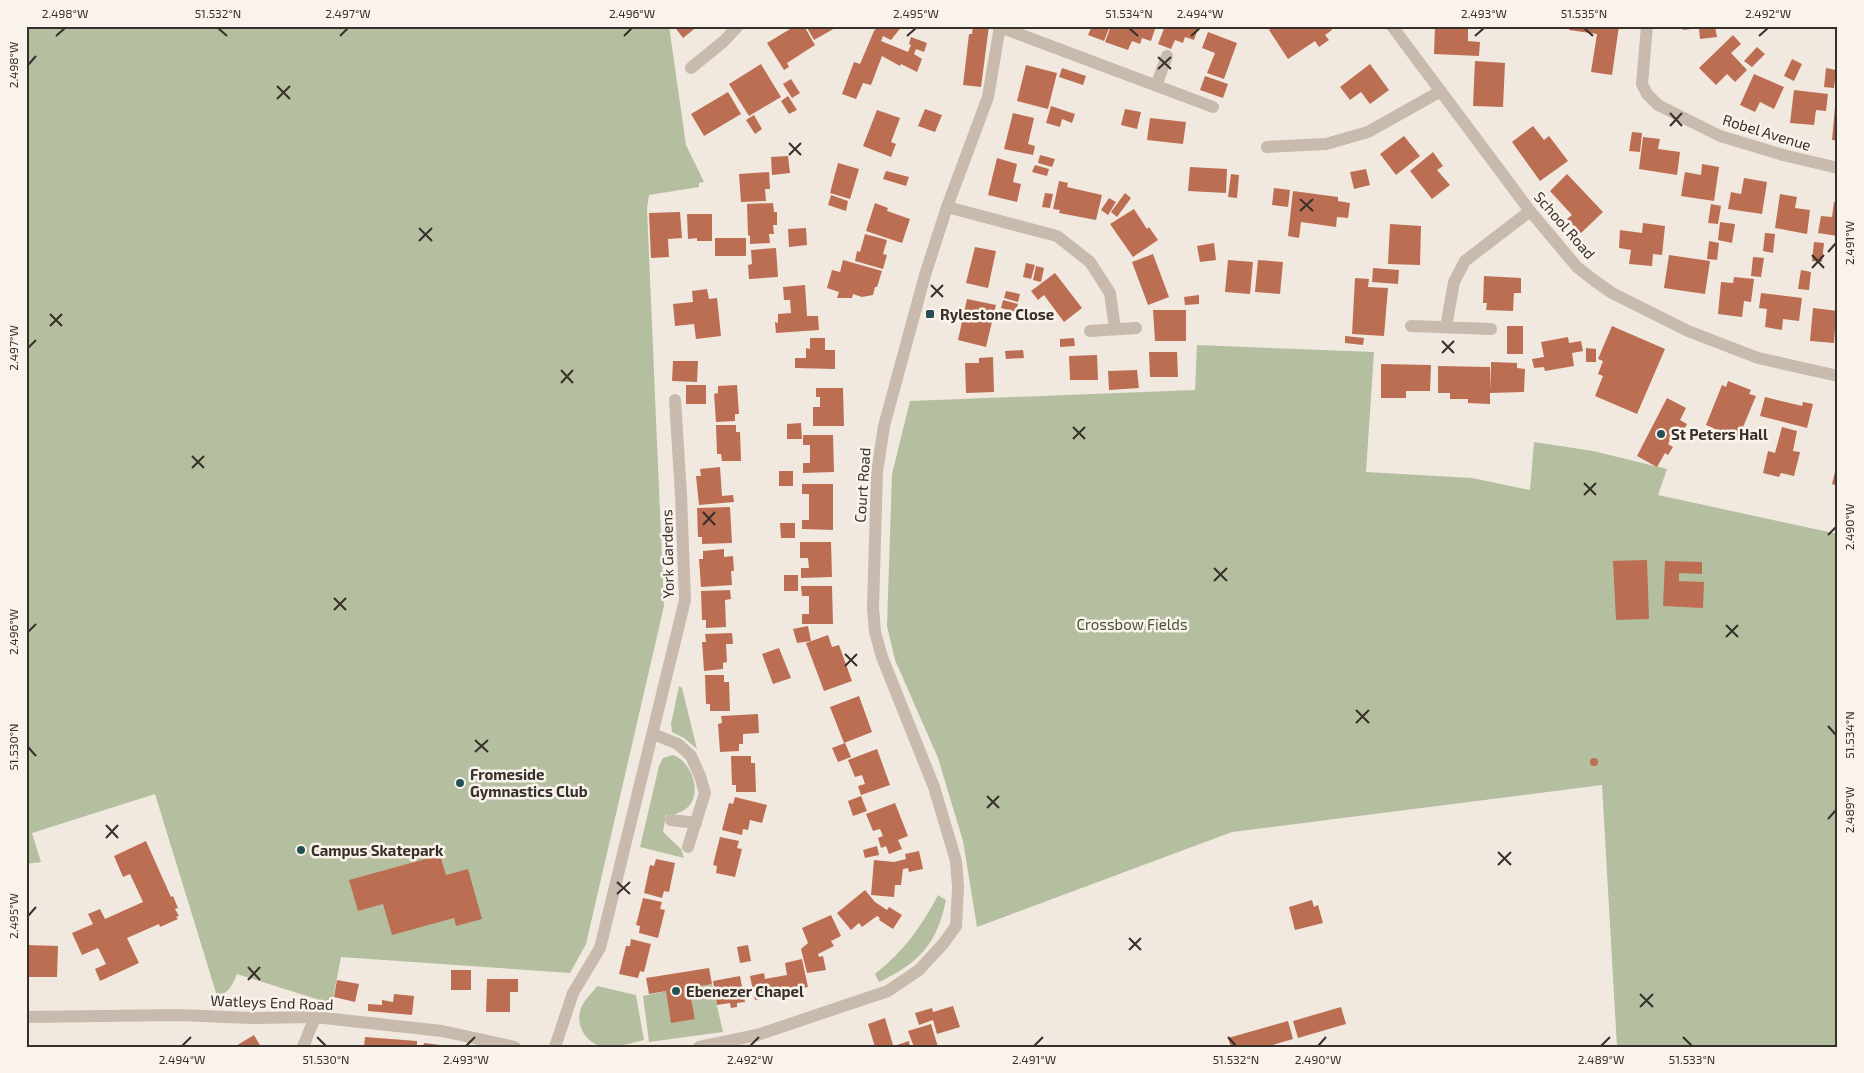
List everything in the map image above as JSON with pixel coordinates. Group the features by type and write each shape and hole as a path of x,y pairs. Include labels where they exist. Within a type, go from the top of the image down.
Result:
{"street":[{"path":"691,68 724,41 738,26"},
{"name":"School Road","path":"1392,26 1530,211 1578,267 1612,293 1688,331 1758,358 1838,376"},
{"name":"Robel Avenue","path":"1647,26 1642,84 1647,94 1658,105 1720,136 1783,155 1838,168"},
{"path":"1000,27 1213,107"},
{"name":"Court Road","path":"699,1047 756,1035 888,991 919,970 943,944 956,926 958,886 956,862 934,787 882,657 875,632 873,608 877,472 884,426 925,275 988,97 1000,27"},
{"path":"1156,86 1167,56"},
{"path":"1267,147 1326,144 1368,132 1441,91"},
{"path":"948,207 1057,236 1090,262 1110,293 1115,330"},
{"path":"1446,327 1454,282 1465,261 1530,211"},
{"path":"1411,326 1491,329"},
{"path":"1090,331 1136,328"},
{"name":"York Gardens","path":"555,1047 573,992 600,948 685,600 675,400"},
{"path":"653,734 678,744 691,756 700,776 705,793 688,846"},
{"path":"671,820 696,822"},
{"name":"Watleys End Road","path":"26,1017 179,1015 250,1018 315,1017 442,1032 515,1047"},
{"path":"303,1047 315,1017"}],"green space":[{"path":"26,26 669,26 686,145 704,182 699,183 699,187 649,195 647,208 664,606 586,944 570,973 341,957 332,1004 237,974 228,991 217,996 155,794 32,833 41,862 26,864"},
{"name":"Crossbow Fields","path":"1197,345 1374,352 1366,472 1472,478 1530,490 1534,442 1593,451 1667,469 1658,495 1838,534 1838,1047 1617,1047 1602,785 1232,832 977,927 963,841 938,758 895,660 887,626 892,474 910,401 1195,390"},
{"path":"679,686 682,688 697,749 684,738 672,732 671,724"},
{"path":"673,755 681,759 692,774 695,793 687,808 675,814 666,815 663,832 681,849 684,858 640,847 659,766 663,758"},
{"path":"938,895 946,900 937,929 931,940 915,959 893,975 879,982 875,974 911,938"},
{"path":"712,984 723,1032 649,1042 643,996 666,991 695,1019 689,988"},
{"path":"597,986 636,995 644,1040 611,1047 601,1046 590,1041 580,1026 579,1014 584,1002"}],"building":[{"path":"674,26 698,26 683,38"},
{"path":"795,26 804,26 815,45 787,63 789,67 784,70 767,43"},
{"path":"806,26 834,26 835,28 814,40"},
{"path":"878,26 902,26 891,40 883,36 881,41 908,52 911,45 909,44 911,37 927,43 924,52 916,49 914,54 922,59 917,72 901,64 900,66 882,56 871,85 863,83 856,99 842,94 854,62 860,64"},
{"path":"973,26 989,26 981,87 963,85 969,34 972,34"},
{"path":"1092,26 1110,26 1104,41 1088,35"},
{"path":"1111,26 1130,26 1135,28 1136,26 1156,26 1151,41 1142,38 1140,44 1132,41 1128,50 1105,42"},
{"path":"1165,26 1199,26 1194,40 1185,37 1183,43 1175,40 1171,49 1158,44"},
{"path":"1275,26 1329,26 1332,30 1325,35 1329,40 1319,47 1315,41 1288,59 1269,30"},
{"path":"1435,26 1468,26 1468,41 1480,42 1479,56 1434,54"},
{"path":"1570,26 1619,26 1612,75 1591,72 1597,34 1569,30"},
{"path":"1682,26 1715,26 1717,37 1700,39 1699,28 1683,30"},
{"path":"1208,32 1237,43 1224,79 1207,73 1215,53 1202,48"},
{"path":"1733,35 1741,44 1731,53 1747,70 1735,82 1727,74 1716,85 1699,68"},
{"path":"1757,47 1765,54 1752,67 1744,61"},
{"path":"1792,59 1802,64 1794,81 1784,76"},
{"path":"1475,61 1505,63 1503,107 1473,106"},
{"path":"761,64 781,97 749,116 729,84"},
{"path":"1370,64 1389,90 1370,104 1361,92 1350,100 1340,87"},
{"path":"1026,65 1057,73 1048,109 1017,101"},
{"path":"1062,68 1086,76 1083,85 1059,77"},
{"path":"1826,68 1836,70 1834,88 1824,87"},
{"path":"1754,74 1784,87 1774,109 1760,102 1755,112 1740,105"},
{"path":"1205,76 1228,84 1223,98 1200,90"},
{"path":"791,79 800,93 792,98 783,84"},
{"path":"1794,90 1828,94 1826,111 1816,110 1814,125 1790,123"},
{"path":"728,92 741,114 704,136 691,114"},
{"path":"788,96 797,110 789,114 781,101"},
{"path":"1051,106 1075,114 1072,123 1062,119 1060,127 1046,123"},
{"path":"1835,107 1838,108 1838,141 1832,140"},
{"path":"925,109 942,115 935,132 918,126"},
{"path":"1125,109 1141,112 1137,129 1121,125"},
{"path":"877,110 900,118 891,142 896,144 891,157 863,146"},
{"path":"1013,113 1034,118 1028,144 1035,146 1033,155 1004,149"},
{"path":"754,115 762,129 755,134 746,120"},
{"path":"1150,118 1186,122 1183,144 1147,140"},
{"path":"1533,126 1544,140 1549,136 1568,161 1540,181 1512,142"},
{"path":"1632,132 1642,133 1640,152 1629,151"},
{"path":"1404,136 1420,156 1396,175 1380,154"},
{"path":"1643,137 1660,139 1658,149 1680,152 1677,175 1639,169"},
{"path":"1433,152 1443,166 1437,170 1450,185 1432,199 1410,171"},
{"path":"1040,155 1055,159 1052,167 1038,163"},
{"path":"788,156 790,173 772,175 771,157"},
{"path":"997,158 1017,164 1013,182 1021,184 1017,202 988,195"},
{"path":"838,163 859,169 850,199 830,193"},
{"path":"1702,164 1719,167 1714,201 1681,196 1685,172 1701,175"},
{"path":"1035,165 1049,169 1047,176 1032,172"},
{"path":"1190,167 1227,169 1226,193 1188,191"},
{"path":"1366,169 1370,185 1354,189 1350,172"},
{"path":"886,171 909,177 906,186 883,179"},
{"path":"769,172 770,189 765,189 766,201 741,202 739,174"},
{"path":"1231,174 1239,175 1237,198 1228,197"},
{"path":"1567,174 1603,212 1581,233 1567,219 1572,215 1550,191"},
{"path":"1744,178 1767,182 1762,214 1728,209 1731,192 1741,194"},
{"path":"1059,181 1068,183 1067,187 1102,195 1096,220 1059,213 1060,210 1053,209"},
{"path":"1274,188 1290,190 1288,207 1272,205"},
{"path":"1293,191 1338,197 1338,201 1350,203 1348,218 1337,217 1336,227 1301,222 1299,238 1288,236"},
{"path":"1045,193 1053,194 1050,208 1042,207"},
{"path":"1125,193 1131,198 1117,217 1111,212"},
{"path":"1780,194 1797,197 1795,208 1810,210 1807,234 1775,228"},
{"path":"831,195 848,201 846,211 828,205"},
{"path":"1109,198 1116,202 1108,215 1101,210"},
{"path":"1834,202 1838,202 1838,236 1818,233 1821,216 1832,217"},
{"path":"773,203 774,212 777,212 777,225 773,225 774,234 769,234 770,243 750,244 747,204"},
{"path":"875,203 888,208 887,211 910,219 902,243 866,231"},
{"path":"1711,204 1721,206 1718,224 1708,223"},
{"path":"1134,209 1147,229 1149,227 1158,240 1133,257 1110,224"},
{"path":"680,212 682,238 668,239 669,257 651,258 649,213"},
{"path":"687,214 712,214 712,241 697,241 697,238 688,239"},
{"path":"1720,222 1735,224 1732,243 1718,240"},
{"path":"1643,223 1665,226 1662,255 1653,254 1652,266 1629,264 1631,250 1619,248 1620,230 1642,233"},
{"path":"1390,224 1421,226 1420,265 1388,264"},
{"path":"806,228 807,245 789,247 788,229"},
{"path":"1765,233 1775,234 1773,253 1763,251"},
{"path":"865,234 887,240 883,254 887,255 883,269 855,261 857,251 860,252"},
{"path":"715,238 746,238 746,256 715,256"},
{"path":"1709,241 1719,243 1717,260 1707,259"},
{"path":"1814,242 1824,243 1822,262 1812,261"},
{"path":"1214,243 1216,260 1200,262 1197,246"},
{"path":"975,247 996,251 988,288 966,283"},
{"path":"776,248 778,277 749,279 748,265 752,264 751,250"},
{"path":"1153,254 1169,297 1148,305 1132,262"},
{"path":"1669,255 1710,261 1705,294 1664,288"},
{"path":"1753,257 1764,258 1761,277 1751,276"},
{"path":"843,260 882,271 873,295 862,297 853,294 852,298 837,298 839,292 827,288 832,270 840,272"},
{"path":"1228,260 1253,262 1250,294 1225,292"},
{"path":"1258,260 1283,262 1280,294 1255,292"},
{"path":"1026,263 1035,265 1031,279 1023,277"},
{"path":"1036,266 1044,268 1041,282 1033,280"},
{"path":"1373,268 1399,270 1398,284 1372,282"},
{"path":"1801,270 1811,272 1809,290 1798,289"},
{"path":"1055,273 1082,308 1064,322 1044,295 1038,300 1031,291"},
{"path":"1484,276 1521,278 1521,293 1514,293 1513,311 1486,310 1487,303 1483,303"},
{"path":"1734,277 1754,279 1751,302 1744,301 1742,317 1718,314 1721,282 1733,283"},
{"path":"1355,278 1369,279 1368,287 1388,288 1384,336 1352,334"},
{"path":"805,285 807,316 818,316 819,330 776,333 775,322 778,323 778,314 791,313 790,300 784,300 783,287"},
{"path":"707,289 709,299 717,298 721,336 696,339 694,324 675,326 673,304 693,302 692,291"},
{"path":"1006,291 1020,294 1018,302 1004,298"},
{"path":"1761,293 1802,298 1799,321 1783,319 1782,330 1765,327 1767,309 1759,308"},
{"path":"1199,295 1199,304 1185,305 1184,297"},
{"path":"967,299 996,305 986,347 958,340"},
{"path":"1003,300 1018,304 1015,312 1001,308"},
{"path":"1813,308 1838,311 1838,328 1835,327 1834,343 1810,341"},
{"path":"1153,310 1186,310 1186,341 1155,341"},
{"path":"1507,326 1523,326 1523,354 1507,354"},
{"path":"1612,326 1665,349 1637,414 1595,396 1603,376 1598,374 1603,361 1598,359"},
{"path":"1345,336 1364,338 1363,345 1345,343"},
{"path":"1568,337 1569,343 1581,341 1583,351 1572,353 1574,366 1545,371 1544,367 1534,368 1532,359 1544,357 1541,342"},
{"path":"810,338 825,338 825,350 835,350 835,369 795,368 795,358 806,358 806,348 810,349"},
{"path":"1074,338 1075,346 1060,347 1060,339"},
{"path":"1586,348 1596,349 1596,362 1586,362"},
{"path":"1023,350 1024,358 1006,359 1005,351"},
{"path":"1149,352 1177,352 1178,377 1150,377"},
{"path":"1097,355 1098,380 1070,380 1069,356"},
{"path":"993,357 994,392 966,393 965,363 979,363 979,358"},
{"path":"673,361 698,361 697,382 672,381"},
{"path":"1491,362 1517,363 1517,368 1525,369 1524,392 1490,393 1490,404 1468,403 1468,399 1450,399 1450,393 1438,393 1438,366 1490,367 1491,390"},
{"path":"1381,364 1431,365 1430,391 1406,391 1406,398 1381,398"},
{"path":"1137,370 1139,388 1109,390 1108,371"},
{"path":"1728,381 1751,390 1749,394 1756,396 1738,439 1706,425 1722,385 1726,387"},
{"path":"686,385 706,385 706,404 686,404"},
{"path":"737,385 739,414 735,414 735,421 716,422 714,394 718,393 718,386"},
{"path":"816,388 843,388 844,426 813,426 813,407 820,407 820,397 816,397"},
{"path":"1765,397 1802,406 1803,402 1813,404 1807,428 1760,416"},
{"name":"St Peters Hall","path":"1667,398 1686,408 1680,420 1687,424 1681,435 1674,432 1668,444 1673,447 1668,455 1665,453 1657,467 1637,456"},
{"path":"801,423 802,439 787,439 787,424"},
{"path":"716,425 736,425 736,432 740,432 741,461 722,461 721,454 717,454"},
{"path":"1782,427 1797,431 1793,451 1800,452 1794,476 1781,473 1779,477 1763,473 1768,451 1775,453"},
{"path":"803,435 833,435 834,472 803,473 803,463 810,463 810,445 803,445"},
{"path":"1838,464 1838,486 1832,484"},
{"path":"720,467 722,496 733,495 734,502 699,505 696,476 701,476 700,469"},
{"path":"779,471 793,471 793,486 779,486"},
{"path":"802,484 833,484 833,530 802,529 802,520 809,520 809,494 802,494"},
{"path":"730,507 732,543 702,544 702,537 698,537 697,508"},
{"path":"780,523 795,523 795,538 781,538"},
{"path":"800,542 831,542 832,577 801,578 801,568 809,568 808,558 800,558"},
{"path":"724,549 724,557 733,556 734,571 731,571 732,585 701,587 699,559 703,559 703,551"},
{"path":"1647,560 1649,619 1616,620 1613,561"},
{"path":"1665,561 1702,562 1702,574 1679,573 1679,581 1704,582 1703,608 1663,606"},
{"path":"784,575 798,575 798,591 784,591"},
{"path":"801,586 832,586 833,624 802,624 802,614 809,614 809,596 802,596"},
{"path":"730,590 731,599 725,600 726,627 706,628 706,620 702,620 701,591"},
{"path":"808,626 811,641 797,643 793,629"},
{"path":"732,633 733,644 726,644 727,662 723,663 723,669 704,671 702,642 706,642 705,634"},
{"path":"828,635 832,647 839,645 852,681 824,691 806,643"},
{"path":"779,648 791,678 773,684 762,654"},
{"path":"705,675 724,675 724,682 729,682 730,711 710,711 710,704 706,704"},
{"path":"859,696 872,732 844,743 830,707"},
{"path":"758,714 759,733 743,734 743,744 739,744 739,751 720,752 718,724 722,723 721,716"},
{"path":"845,743 851,757 838,762 832,748"},
{"path":"877,749 890,785 861,795 858,786 865,784 862,775 855,777 848,760"},
{"path":"731,756 751,756 751,763 755,763 756,792 736,792 736,785 732,785"},
{"path":"1594,758 1598,762 1594,766 1590,762"},
{"path":"861,796 867,811 853,816 848,801"},
{"path":"735,797 767,805 762,823 750,820 748,830 743,829 742,835 722,830 729,803 733,804"},
{"path":"895,803 908,836 898,840 902,849 889,854 886,846 881,848 878,838 883,836 880,829 873,831 866,814"},
{"path":"720,837 739,841 737,848 742,849 735,877 716,873 717,866 713,865"},
{"path":"146,841 171,897 173,896 178,908 175,909 179,916 176,917 178,919 160,927 159,924 127,938 139,963 100,981 95,969 106,964 98,948 82,955 72,933 93,924 88,914 100,909 105,919 143,902 130,874 123,877 114,856"},
{"path":"877,846 879,855 865,858 863,850"},
{"path":"919,851 923,869 909,872 908,868 903,869 901,885 895,885 894,897 871,895 874,860 894,862 906,859 905,854"},
{"path":"440,855 446,875 468,869 482,919 456,926 454,918 392,935 383,904 358,911 349,880"},
{"path":"656,859 675,863 669,892 664,891 662,898 644,893 650,865 654,866"},
{"path":"865,890 875,902 887,910 889,907 902,915 893,929 879,920 880,918 877,916 862,927 859,923 851,930 837,913"},
{"path":"643,898 662,902 660,909 665,910 658,938 639,933 640,926 636,925"},
{"path":"1312,900 1314,907 1318,905 1323,923 1295,930 1289,907"},
{"path":"831,915 841,936 831,941 834,946 818,954 819,957 823,956 826,970 807,973 801,949 808,943 802,928"},
{"path":"631,939 651,944 644,972 640,971 638,978 619,974 626,946 630,946"},
{"path":"26,945 58,946 57,977 26,977"},
{"path":"748,945 751,961 740,963 737,947"},
{"path":"802,959 808,987 755,1000 750,976 764,973 765,979 787,975 785,963"},
{"path":"709,968 712,984 689,988 695,1019 671,1023 666,991 649,994 646,978"},
{"path":"451,970 471,970 471,990 451,990"},
{"path":"740,976 745,1002 737,1003 737,1007 731,1008 730,1003 717,1005 713,981"},
{"path":"487,979 518,979 518,992 510,992 510,1012 486,1012"},
{"path":"337,980 359,984 355,1002 334,997"},
{"path":"394,994 414,996 412,1015 368,1011 368,1004 382,1005 382,1000 393,1002"},
{"path":"953,1006 960,1027 937,1034 933,1020 919,1025 915,1013 932,1008 933,1012"},
{"path":"1341,1007 1346,1024 1298,1038 1293,1021"},
{"path":"885,1018 893,1045 875,1047 868,1024"},
{"path":"1288,1021 1293,1039 1266,1047 1231,1047 1228,1038"},
{"path":"931,1024 938,1047 914,1047 908,1031"},
{"path":"254,1035 261,1047 234,1047"},
{"path":"365,1037 417,1041 417,1047 364,1047"},
{"path":"909,1041 910,1047 894,1047 894,1046"},
{"path":"424,1043 440,1045 439,1047 423,1047"}],"place":[{"name":"Rylestone Close","path":"930,314"},
{"name":"St Peters Hall","path":"1661,434"},
{"name":"Fromeside Gymnastics Club","path":"460,783"},
{"name":"Campus Skatepark","path":"301,850"},
{"name":"Ebenezer Chapel","path":"676,991"}]}
